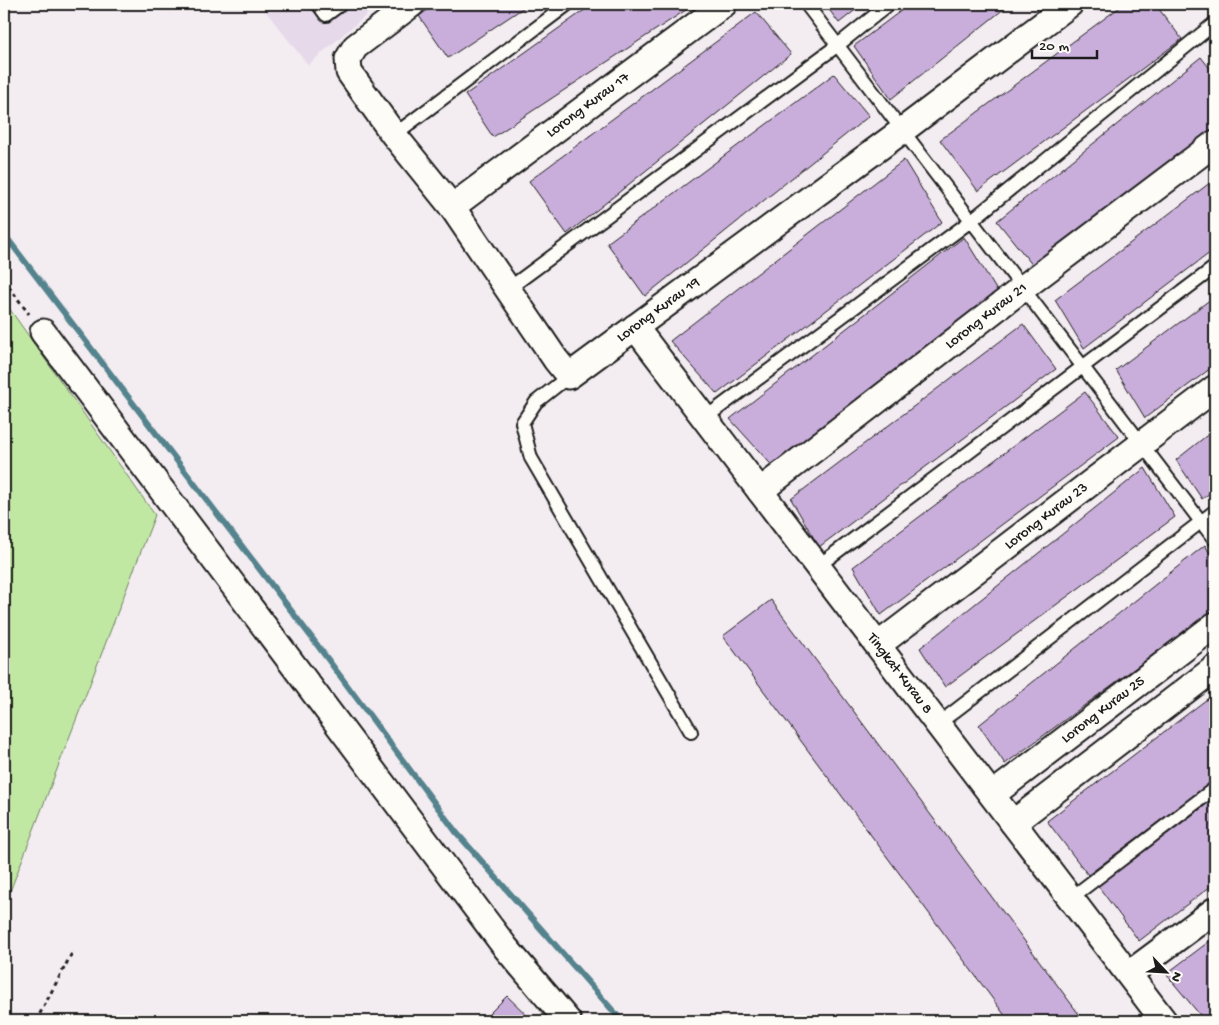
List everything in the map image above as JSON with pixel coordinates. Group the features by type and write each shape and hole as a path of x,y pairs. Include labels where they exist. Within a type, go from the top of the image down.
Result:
{"street":[{"path":"412,4 355,47 348,59 349,72 394,135 452,207 556,360 569,376"},
{"name":"Lorong Kurau 17","path":"452,207 724,4"},
{"name":"Lorong Kurau 19","path":"569,376 903,130 1070,4"},
{"name":"Lorong Kurau 21","path":"760,491 1215,143"},
{"name":"Tingkat Kurau 8","path":"636,327 1164,1021"},
{"path":"43,332 506,948 568,1021"},
{"name":"Lorong Kurau 23","path":"878,645 1215,388"},
{"name":"Lorong Kurau 25","path":"992,795 1215,625"},
{"path":"1013,823 1215,668"},
{"path":"1129,974 1215,910"}],"lane":[{"path":"318,4 326,15 341,4"},
{"path":"394,135 568,4"},
{"path":"806,4 1215,540"},
{"path":"508,289 838,45 889,4"},
{"path":"705,418 972,220 1215,23"},
{"path":"818,566 1215,267"},
{"path":"569,376 536,402 522,423 531,458 691,732"},
{"path":"938,724 1215,511"},
{"path":"1071,898 1215,788"}],"path":[{"path":"4,280 43,332"},
{"path":"36,1021 72,953"}],"shaded area":[{"path":"260,4 379,4 308,65"}],"green space":[{"path":"4,301 155,515 4,907"}],"building":[{"path":"436,4 529,4 448,58 419,16"},
{"path":"593,4 695,4 493,137 465,95"},
{"path":"825,4 863,4 839,23"},
{"path":"910,4 1010,4 891,99 854,46"},
{"path":"1124,4 1155,4 1182,39 978,191 940,140"},
{"path":"756,12 791,54 567,234 529,181"},
{"path":"1201,57 1215,75 1215,129 1038,272 997,221"},
{"path":"834,74 869,116 645,296 607,243"},
{"path":"904,160 942,222 717,394 670,341"},
{"path":"1215,179 1215,249 1084,348 1055,300"},
{"path":"964,237 1002,299 777,471 730,419"},
{"path":"1215,296 1215,365 1145,418 1116,370"},
{"path":"1023,324 1056,369 819,547 791,499"},
{"path":"1085,392 1119,437 881,615 853,567"},
{"path":"1215,429 1215,489 1202,499 1176,460"},
{"path":"1145,468 1175,517 945,687 920,648"},
{"path":"1205,545 1215,562 1215,609 1005,764 979,725"},
{"path":"771,600 1084,1021 1009,1021 723,636"},
{"path":"1215,693 1215,779 1088,875 1047,821"},
{"path":"1215,798 1215,883 1139,941 1098,886"},
{"path":"1215,937 1215,1021 1205,1021 1166,974"},
{"path":"507,996 533,1021 482,1021"}],"waterway":[{"path":"4,234 312,638 456,832 622,1021"}]}
